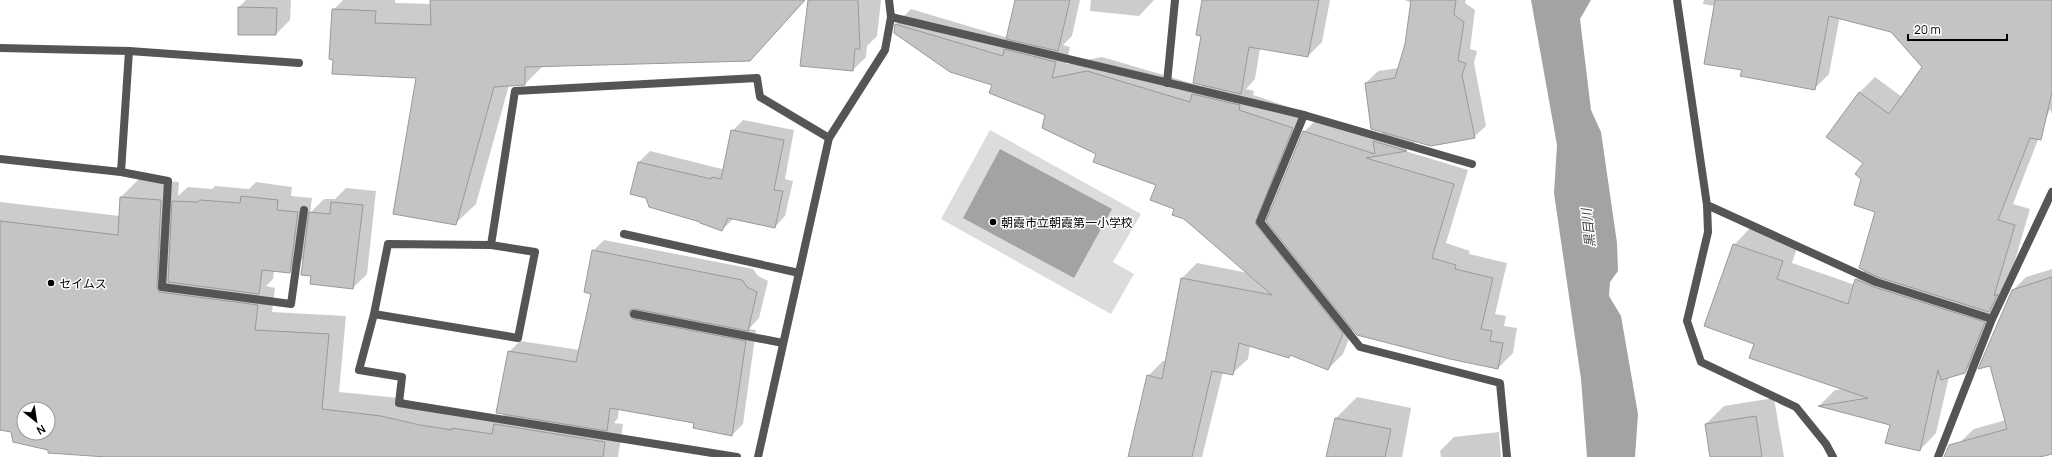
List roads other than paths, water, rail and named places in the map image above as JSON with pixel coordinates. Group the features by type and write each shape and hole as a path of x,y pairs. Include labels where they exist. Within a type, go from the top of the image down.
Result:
{"street":[{"path":"758,457 829,138 885,50 891,17 889,0"},
{"path":"1167,83 1175,0"},
{"path":"1677,0 1707,205 1708,232 1687,321 1701,362 1796,406 1826,444 1833,457"},
{"path":"891,17 1304,116 1472,164"},
{"path":"0,48 129,51 298,63"},
{"path":"121,172 129,51"},
{"path":"491,245 515,91 757,78 760,97 829,138"},
{"path":"1304,116 1260,222 1360,347 1500,383 1507,457"},
{"path":"0,159 121,172 168,181 162,287 291,304 304,210"},
{"path":"1938,457 1992,319 2052,192"},
{"path":"1707,205 1876,282 1992,319"},
{"path":"624,234 799,273"},
{"path":"374,314 518,338 535,252 491,245 388,244 374,314 358,370 402,377 399,403 737,457"},
{"path":"634,314 783,343"}],"water":[{"name":"黒目川","path":"1531,0 1591,0 1580,19 1591,110 1601,132 1617,243 1618,271 1610,282 1609,296 1621,316 1638,414 1635,457 1587,457 1581,379 1554,193 1557,145"},
{"path":"1000,149 1112,209 1074,278 963,218"}],"place":[{"name":"朝霞市立朝霞第一小学校","path":"993,222"},
{"name":"セイムス","path":"51,283"}]}
